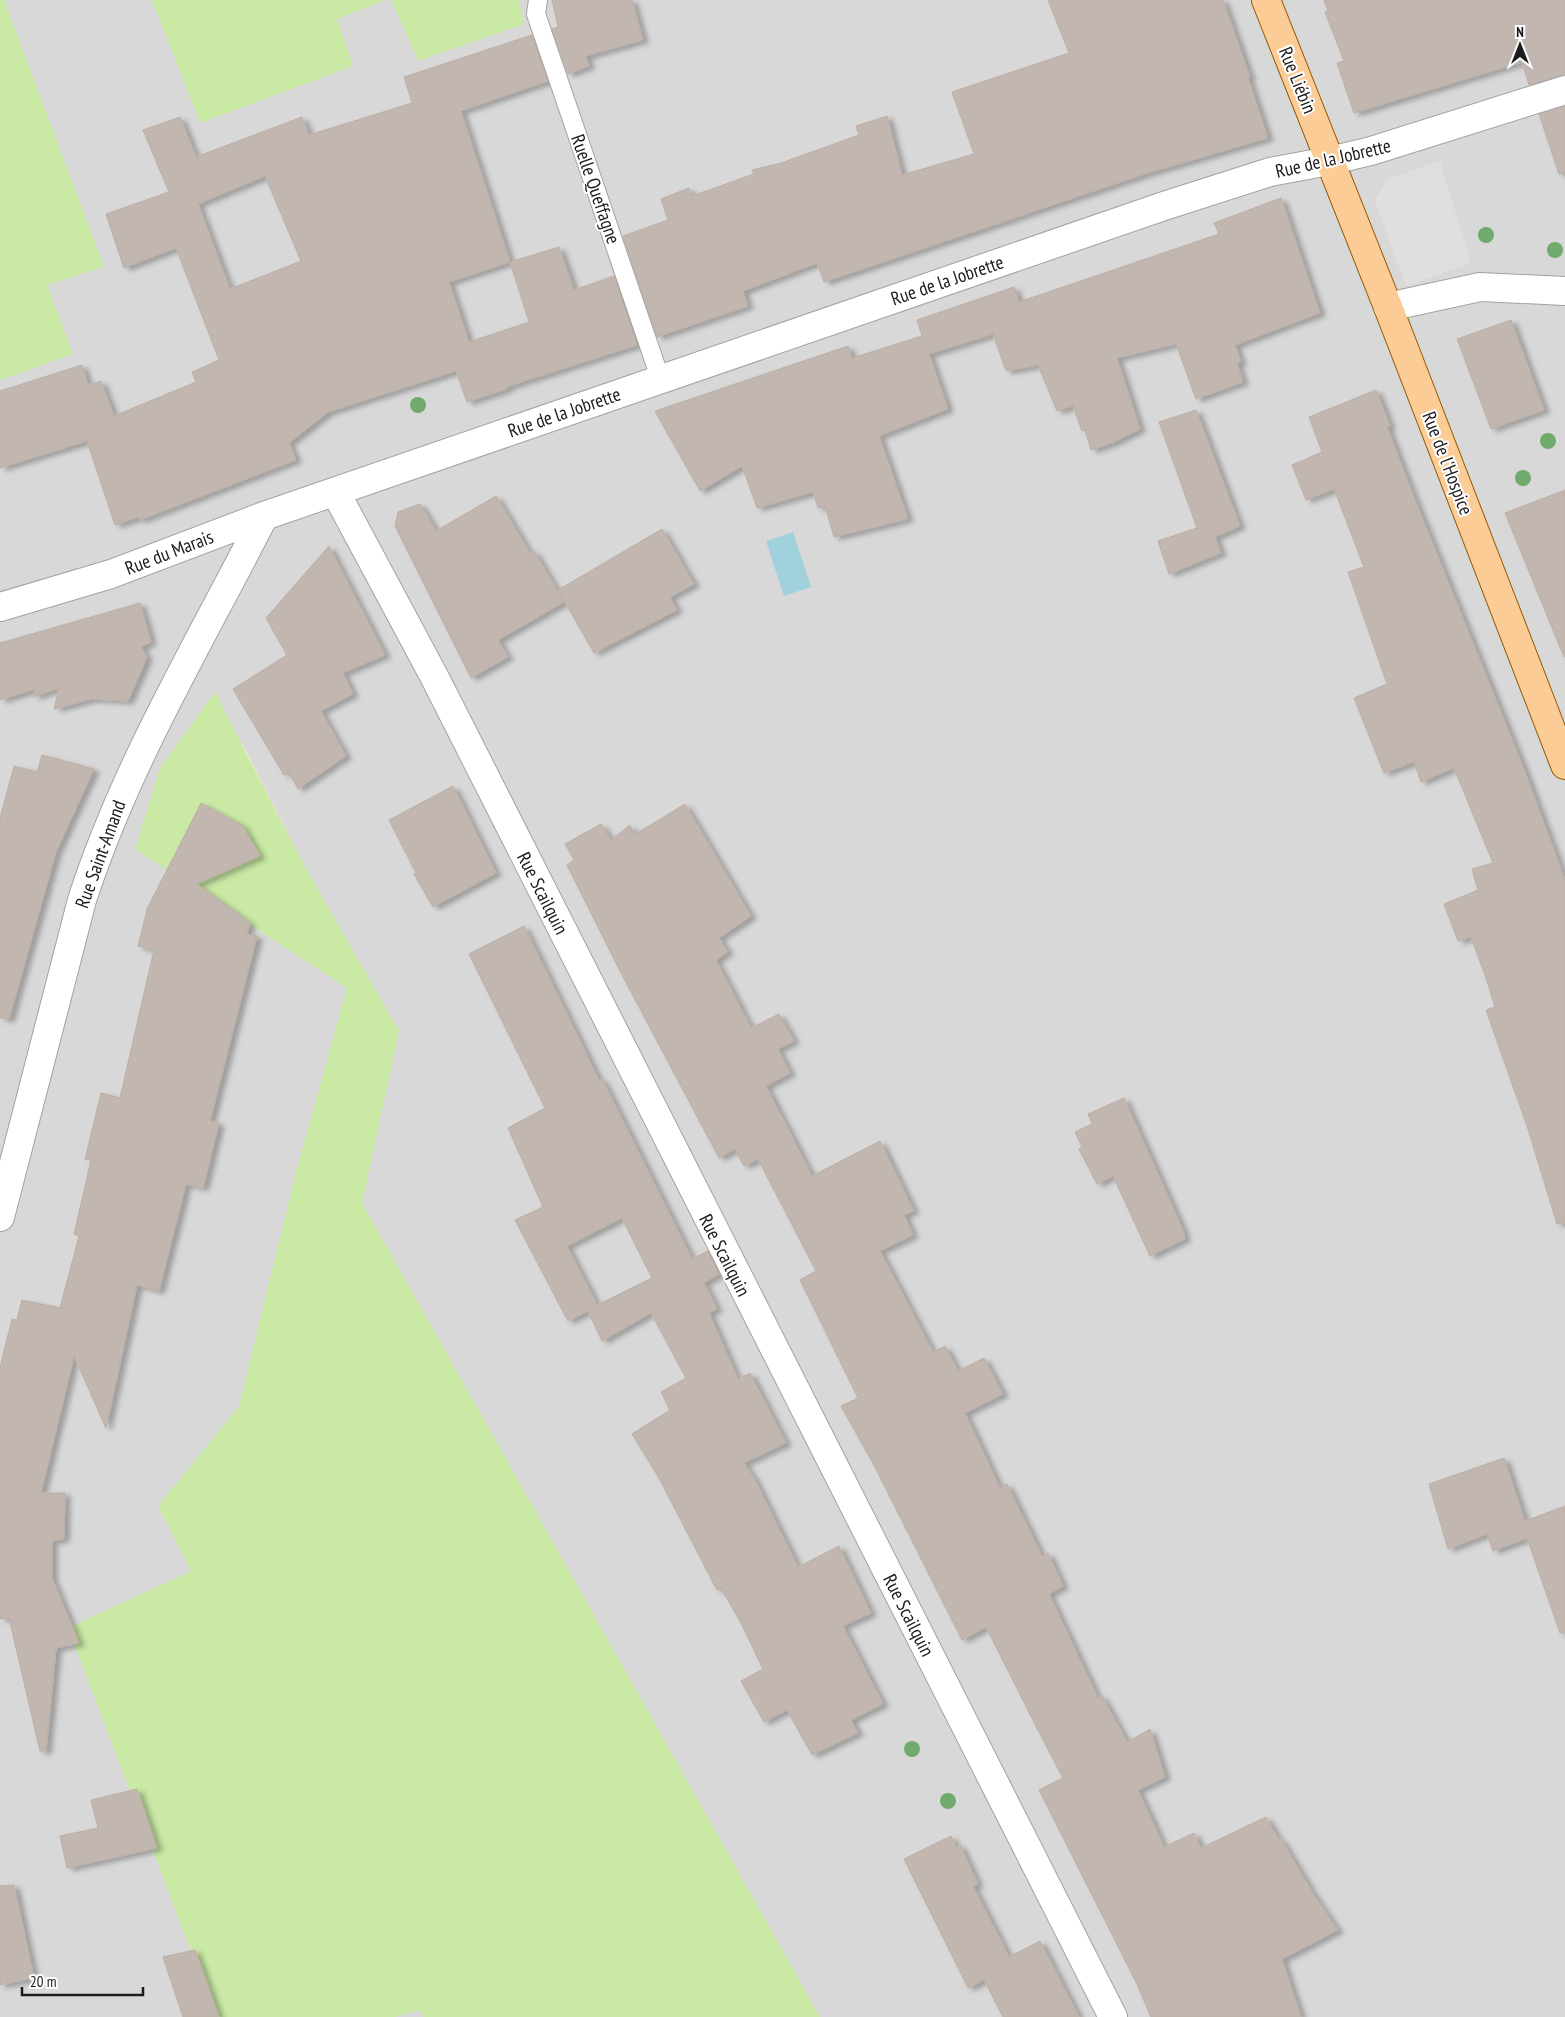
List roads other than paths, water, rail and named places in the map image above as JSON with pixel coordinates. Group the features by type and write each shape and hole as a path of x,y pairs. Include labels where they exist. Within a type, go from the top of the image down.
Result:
{"main road":[{"name":"Rue Liébin","path":"1266,0 1329,161"},
{"name":"Rue de l'Hospice","path":"1329,161 1388,307 1565,765"}],"street":[{"name":"Rue de la Jobrette","path":"336,493 660,378 1196,196 1270,172 1372,151 1565,90"},
{"path":"1388,307 1480,287 1565,291"},
{"name":"Rue du Marais","path":"0,607 111,574 264,516 336,493"},
{"name":"Rue Scailquin","path":"336,493 435,678 1113,2017"},
{"name":"Rue Saint-Amand","path":"0,1217 82,900 97,854 114,812 160,713 214,614 264,516"}],"lane":[{"name":"Ruelle Queffagne","path":"538,0 536,14 660,378"}],"water":[{"path":"793,532 811,587 784,596 766,541"}]}
